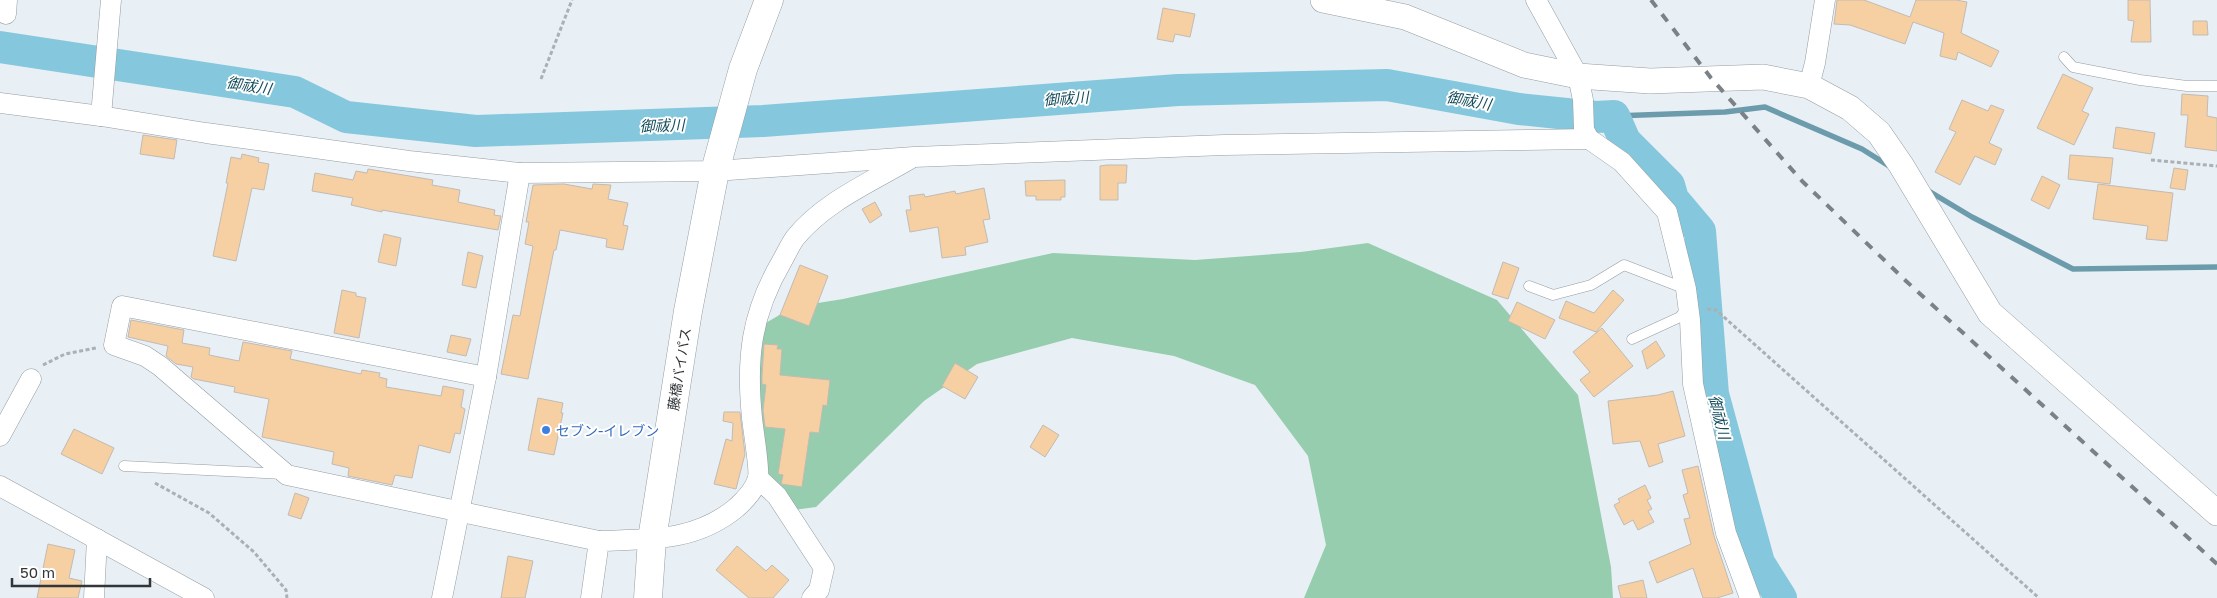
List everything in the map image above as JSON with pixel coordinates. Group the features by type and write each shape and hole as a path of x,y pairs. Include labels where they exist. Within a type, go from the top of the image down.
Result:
{"highway":[{"name":"藤橋バイパス","path":"648,598 652,539 688,311 717,164 743,70 769,0"}],"street":[{"path":"101,116 111,0"},
{"path":"1323,0 1404,17 1524,65 1578,76 1650,82 1763,77 1809,86 1850,108 1879,133 1901,165 1990,313 2217,513"},
{"path":"1536,0 1578,76 1584,100 1587,135 1622,162 1667,212 1690,320 1693,384 1701,422 1726,533 1750,598"},
{"path":"1809,86 1815,63 1825,0"},
{"path":"0,103 390,158 520,173 1214,145 1569,141 1587,135"},
{"path":"486,377 122,306 114,345 145,356 160,366 287,475 599,541 652,539 697,532 722,519 744,501 758,478 749,390 750,350 756,317 775,273 795,238 828,207 914,157"},
{"path":"442,598 486,377 520,173"},
{"path":"0,436 31,379"},
{"path":"758,478 777,496 824,568 819,590 812,598"},
{"path":"0,486 204,598"},
{"path":"94,598 97,539"},
{"path":"591,598 599,541"}],"lane":[{"path":"2064,56 2073,67 2140,80 2187,86 2217,86"},
{"path":"1529,286 1553,295 1591,286 1624,265 1686,298 1680,317 1632,339"},
{"path":"124,466 287,475"}],"path":[{"path":"541,79 572,0"},
{"path":"2151,160 2217,166"},
{"path":"1716,310 2039,598"},
{"path":"31,379 45,363 65,354 114,345"},
{"path":"124,466 209,513 254,552 286,590 287,598"}],"green space":[{"path":"1368,243 1497,300 1578,395 1611,567 1613,598 1304,598 1326,545 1308,456 1255,385 1174,356 1072,338 977,364 924,401 816,507 786,511 767,487 744,401 764,324 793,307 843,299 1053,253 1195,260 1301,252"}],"building":[{"path":"1837,0 1864,0 1910,17 1916,0 1956,0 1967,2 1961,33 1999,51 1991,67 1958,52 1956,60 1940,56 1944,33 1913,22 1905,44 1850,25 1834,24"},
{"path":"2128,0 2150,0 2151,42 2131,42 2134,21 2128,20"},
{"path":"1163,8 1195,14 1190,37 1175,34 1173,42 1157,39"},
{"path":"2193,21 2207,21 2208,35 2193,35"},
{"path":"2063,74 2093,88 2082,111 2089,114 2074,145 2037,128"},
{"path":"2182,94 2208,96 2207,116 2217,118 2217,151 2185,147 2188,115 2181,115"},
{"path":"1962,100 1988,111 1991,105 2004,110 1989,143 2002,149 1995,165 1975,156 1960,185 1935,172 1956,132 1949,129"},
{"path":"2116,127 2155,133 2151,154 2113,148"},
{"path":"143,135 177,140 174,159 140,154"},
{"path":"242,154 259,158 258,162 269,164 264,190 252,188 236,261 213,256 228,183 226,183 231,157 241,159"},
{"path":"2070,155 2113,158 2110,184 2068,179"},
{"path":"1127,165 1126,183 1118,183 1118,200 1100,200 1100,166"},
{"path":"2174,168 2188,170 2185,190 2170,188"},
{"path":"368,169 433,180 432,185 460,190 458,202 495,210 494,215 501,216 498,230 382,210 382,212 351,205 353,198 312,191 315,173 353,180 356,171 367,173"},
{"path":"2042,176 2060,185 2049,209 2031,200"},
{"path":"1065,180 1065,197 1061,197 1061,200 1036,200 1036,196 1026,196 1025,181"},
{"path":"564,184 592,189 593,184 611,185 608,199 628,203 623,225 628,226 623,250 606,247 607,239 560,230 556,250 554,250 528,379 501,374 513,315 520,316 533,246 525,244 529,222 526,222 533,185"},
{"path":"2098,184 2173,193 2167,241 2146,239 2148,226 2093,219"},
{"path":"984,188 990,219 983,220 988,242 965,247 966,255 942,258 938,227 910,232 906,210 911,210 909,196 924,194 925,197 955,191 956,194"},
{"path":"875,202 882,215 870,223 862,209"},
{"path":"384,234 401,238 396,266 378,262"},
{"path":"468,252 483,256 476,288 462,285"},
{"path":"1503,262 1519,268 1508,299 1492,294"},
{"path":"800,265 828,276 809,326 780,315"},
{"path":"342,290 356,293 356,296 366,298 359,338 334,333"},
{"path":"1613,290 1624,300 1596,332 1559,318 1566,301 1594,313"},
{"path":"1517,302 1555,320 1545,339 1508,321"},
{"path":"131,320 184,330 182,343 210,348 209,355 239,361 243,342 292,351 290,359 361,374 362,370 380,373 379,377 387,379 386,387 441,396 443,386 464,390 461,407 465,409 460,434 455,433 450,453 419,445 412,478 395,475 392,485 348,476 349,468 332,464 334,452 262,437 269,399 234,392 235,387 194,379 191,377 193,367 176,364 166,356 168,346 128,337"},
{"path":"1602,328 1633,366 1594,397 1580,380 1590,372 1573,352"},
{"path":"451,335 471,339 466,356 447,352"},
{"path":"1656,341 1665,356 1647,369 1642,351"},
{"path":"764,344 778,345 777,349 782,349 780,375 830,380 827,406 823,405 819,433 810,432 802,487 781,484 783,475 778,474 785,429 765,427 763,410 766,385 762,384"},
{"path":"955,363 978,377 965,399 942,386"},
{"path":"1673,391 1685,436 1658,444 1663,462 1649,467 1640,441 1613,444 1608,401 1658,395"},
{"path":"538,398 563,403 561,413 563,413 554,455 528,450"},
{"path":"724,412 740,412 745,454 736,489 714,484 726,439 732,441 733,423 723,421"},
{"path":"1043,425 1059,435 1045,457 1030,447"},
{"path":"74,429 114,448 102,474 61,454"},
{"path":"1698,466 1714,536 1733,593 1717,598 1703,598 1693,568 1657,583 1649,562 1691,544 1684,519 1690,518 1683,495 1688,493 1682,470"},
{"path":"1645,485 1651,498 1647,500 1652,509 1648,511 1654,522 1638,530 1633,520 1624,525 1614,505 1620,502 1618,499"},
{"path":"295,493 309,498 301,519 288,515"},
{"path":"48,544 75,550 69,578 82,581 78,598 37,598"},
{"path":"737,546 766,571 772,565 789,580 773,598 749,598 716,570"},
{"path":"508,556 533,561 525,598 501,598"},
{"path":"1643,580 1647,598 1621,598 1618,586"}],"waterway":[{"name":"御祓川","path":"0,47 295,92 346,117 476,131 763,121 1178,90 1387,85 1519,109 1596,117 1614,116 1625,141 1669,185 1673,199 1700,231 1713,394 1759,563 1781,598"},
{"path":"1614,116 1725,112 1765,107 1862,149 1889,166"},
{"path":"1927,190 1972,217 2073,269 2217,267"}],"railway":[{"path":"1651,0 1711,78 1802,181 1906,281 2217,564"}],"place":[{"name":"セブン-イレブン","path":"546,430"}]}
